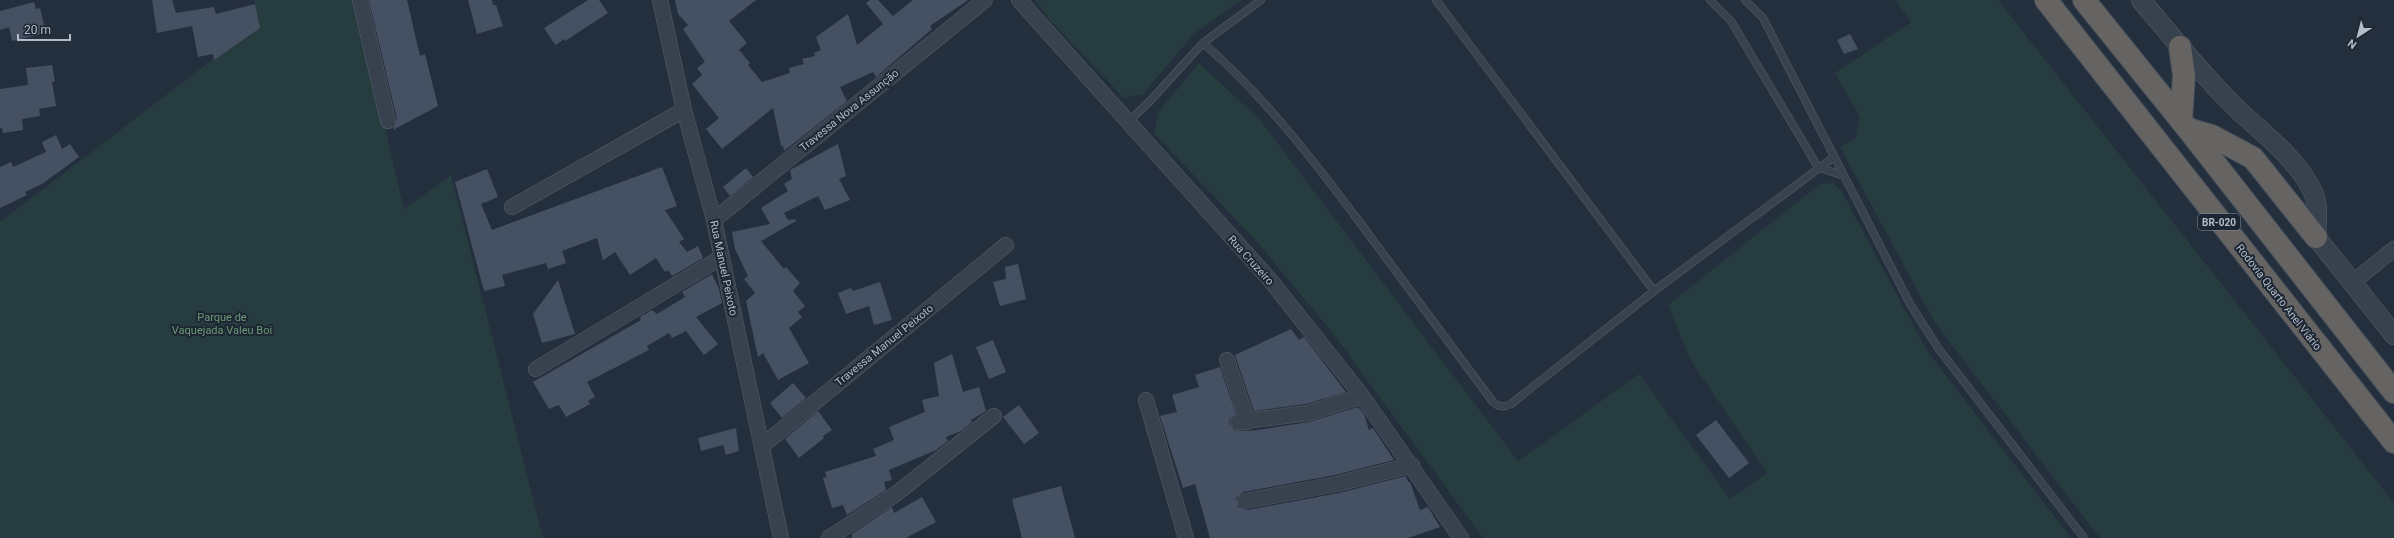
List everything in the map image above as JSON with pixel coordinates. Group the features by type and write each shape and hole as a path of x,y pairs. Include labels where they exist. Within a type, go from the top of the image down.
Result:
{"highway":[{"name":"Rodovia Quarto Anel Viário","path":"2046,0 2394,442"},
{"name":"BR-020","path":"2084,0 2185,125 2394,392"},
{"path":"2180,47 2184,75 2185,125 2212,136 2253,158 2264,169 2316,237"}],"street":[{"path":"360,0 388,121"},
{"name":"Rua Manuel Peixoto","path":"660,0 684,110 714,220 763,445 781,538"},
{"name":"Travessa Nova Assunção","path":"714,220 985,0"},
{"name":"Rua Cruzeiro","path":"1019,0 1271,281 1362,396 1412,465 1458,537"},
{"path":"2142,0 2180,47 2231,102 2283,152 2300,173 2313,192 2318,213 2316,237 2394,335"},
{"path":"512,207 684,110"},
{"name":"Travessa Manuel Peixoto","path":"763,445 1006,245"},
{"path":"2352,282 2394,249"},
{"path":"536,369 722,257"},
{"path":"1227,360 1243,422 1308,413 1362,396"},
{"path":"1146,400 1186,538"},
{"path":"829,538 896,494 994,416"},
{"path":"1245,501 1337,484 1412,465"}],"lane":[{"path":"1127,122 1150,101 1203,43 1261,0"},
{"path":"1436,0 1654,291"},
{"path":"1710,0 1731,21 1818,167 1844,176"},
{"path":"1745,0 1763,18 1910,304 1938,348 2084,538"},
{"path":"1203,43 1231,67 1260,98 1318,167 1493,402 1498,406 1505,407 1511,404 1654,291 1818,167 1834,157"}],"green space":[{"name":"Parque de Vaquejada Valeu Boi","path":"254,0 355,0 404,209 451,175 543,538 0,538 0,222 259,24"},
{"path":"1035,0 1241,0 1194,34 1143,94 1124,98 1049,19"},
{"path":"1895,0 1998,0 2394,503 2394,538 2100,538 1935,323 1840,147 1855,139 1860,117 1835,73 1911,22"},
{"path":"1199,63 1260,120 1518,461 1639,374 1730,499 1767,473 1689,358 1668,305 1820,184 1833,183 1842,192 1927,351 2071,538 1483,538 1331,331 1258,243 1154,133 1159,111"}],"building":[{"path":"152,0 172,0 176,13 214,7 216,14 255,4 260,28 214,60 213,54 198,57 192,26 157,33"},
{"path":"369,0 407,0 420,56 425,54 438,106 393,130 397,119"},
{"path":"468,0 492,0 493,5 496,5 503,26 477,34"},
{"path":"588,0 599,0 608,13 565,41 564,39 556,45 544,28"},
{"path":"675,0 756,0 729,21 747,43 739,50 750,63 748,65 762,82 790,73 789,68 804,64 802,59 815,56 814,53 821,50 816,37 848,14 857,45 883,24 866,3 870,0 878,0 893,16 913,0 968,0 930,26 932,29 876,77 873,72 840,87 847,101 784,151 783,146 781,146 773,108 722,149 706,129 719,118 692,84 702,75 697,68 705,62 683,29 688,25 678,14"},
{"path":"34,2 36,9 40,8 46,33 12,41 9,27 0,30 0,11"},
{"path":"1850,34 1858,49 1844,54 1837,40"},
{"path":"52,65 55,81 52,82 56,106 39,109 40,116 22,119 23,130 3,133 2,128 0,128 0,89 28,85 26,68"},
{"path":"56,135 62,149 70,144 79,157 42,184 25,192 27,195 0,208 0,167 11,162 13,167 46,152 42,142"},
{"path":"838,144 846,176 839,179 850,200 825,210 818,196 784,213 788,220 795,219 796,221 761,241 784,269 786,267 800,283 793,291 805,306 798,312 802,317 789,328 809,363 778,380 763,353 758,357 746,301 755,293 744,279 748,276 735,249 732,232 770,224 761,208 788,191 784,184 792,179 790,170"},
{"path":"662,167 677,206 665,210 684,239 679,242 687,252 698,246 703,258 672,276 668,270 665,272 656,258 630,275 615,252 603,260 597,238 562,251 566,263 548,269 546,263 502,275 505,286 484,291 455,182 487,169 498,197 481,204 492,230"},
{"path":"746,168 753,177 730,196 723,187"},
{"path":"1018,264 1026,299 1000,306 993,282 1006,279 1005,267"},
{"path":"712,274 719,289 722,303 696,317 718,344 704,355 686,331 672,338 669,333 647,346 649,350 587,382 595,397 588,401 590,404 566,417 559,405 549,409 533,382 641,320 640,317 652,310 657,314 685,297 682,292"},
{"path":"558,280 575,334 542,343 533,314"},
{"path":"880,282 892,320 874,325 869,306 846,314 838,293 851,288 853,291"},
{"path":"1291,329 1299,340 1304,337 1346,392 1306,404 1254,411 1235,355"},
{"path":"993,340 1006,372 989,379 976,347"},
{"path":"952,354 963,392 979,387 986,411 971,420 972,422 961,431 946,437 948,441 936,450 889,470 892,480 884,482 886,490 847,515 843,505 832,508 823,478 827,477 825,472 876,456 873,449 894,440 889,427 925,412 922,400 939,396 934,363"},
{"path":"1220,367 1236,414 1230,418 1229,423 1234,430 1250,431 1309,422 1358,407 1364,414 1369,430 1373,428 1394,460 1335,475 1243,492 1236,498 1238,507 1247,510 1339,493 1406,476 1408,482 1410,482 1420,510 1428,507 1440,527 1408,538 1210,538 1195,484 1183,488 1160,416 1177,412 1172,395 1199,387 1195,375"},
{"path":"793,383 806,398 782,418 770,403"},
{"path":"1019,405 1039,433 1024,444 1003,417"},
{"path":"818,411 832,430 823,436 824,438 799,458 785,439"},
{"path":"1716,420 1749,463 1729,478 1696,435"},
{"path":"736,428 739,451 726,455 723,445 701,451 698,438"},
{"path":"1061,486 1075,538 1022,538 1012,499"},
{"path":"922,497 936,522 906,538 852,538 852,534 892,507 894,513"}]}
